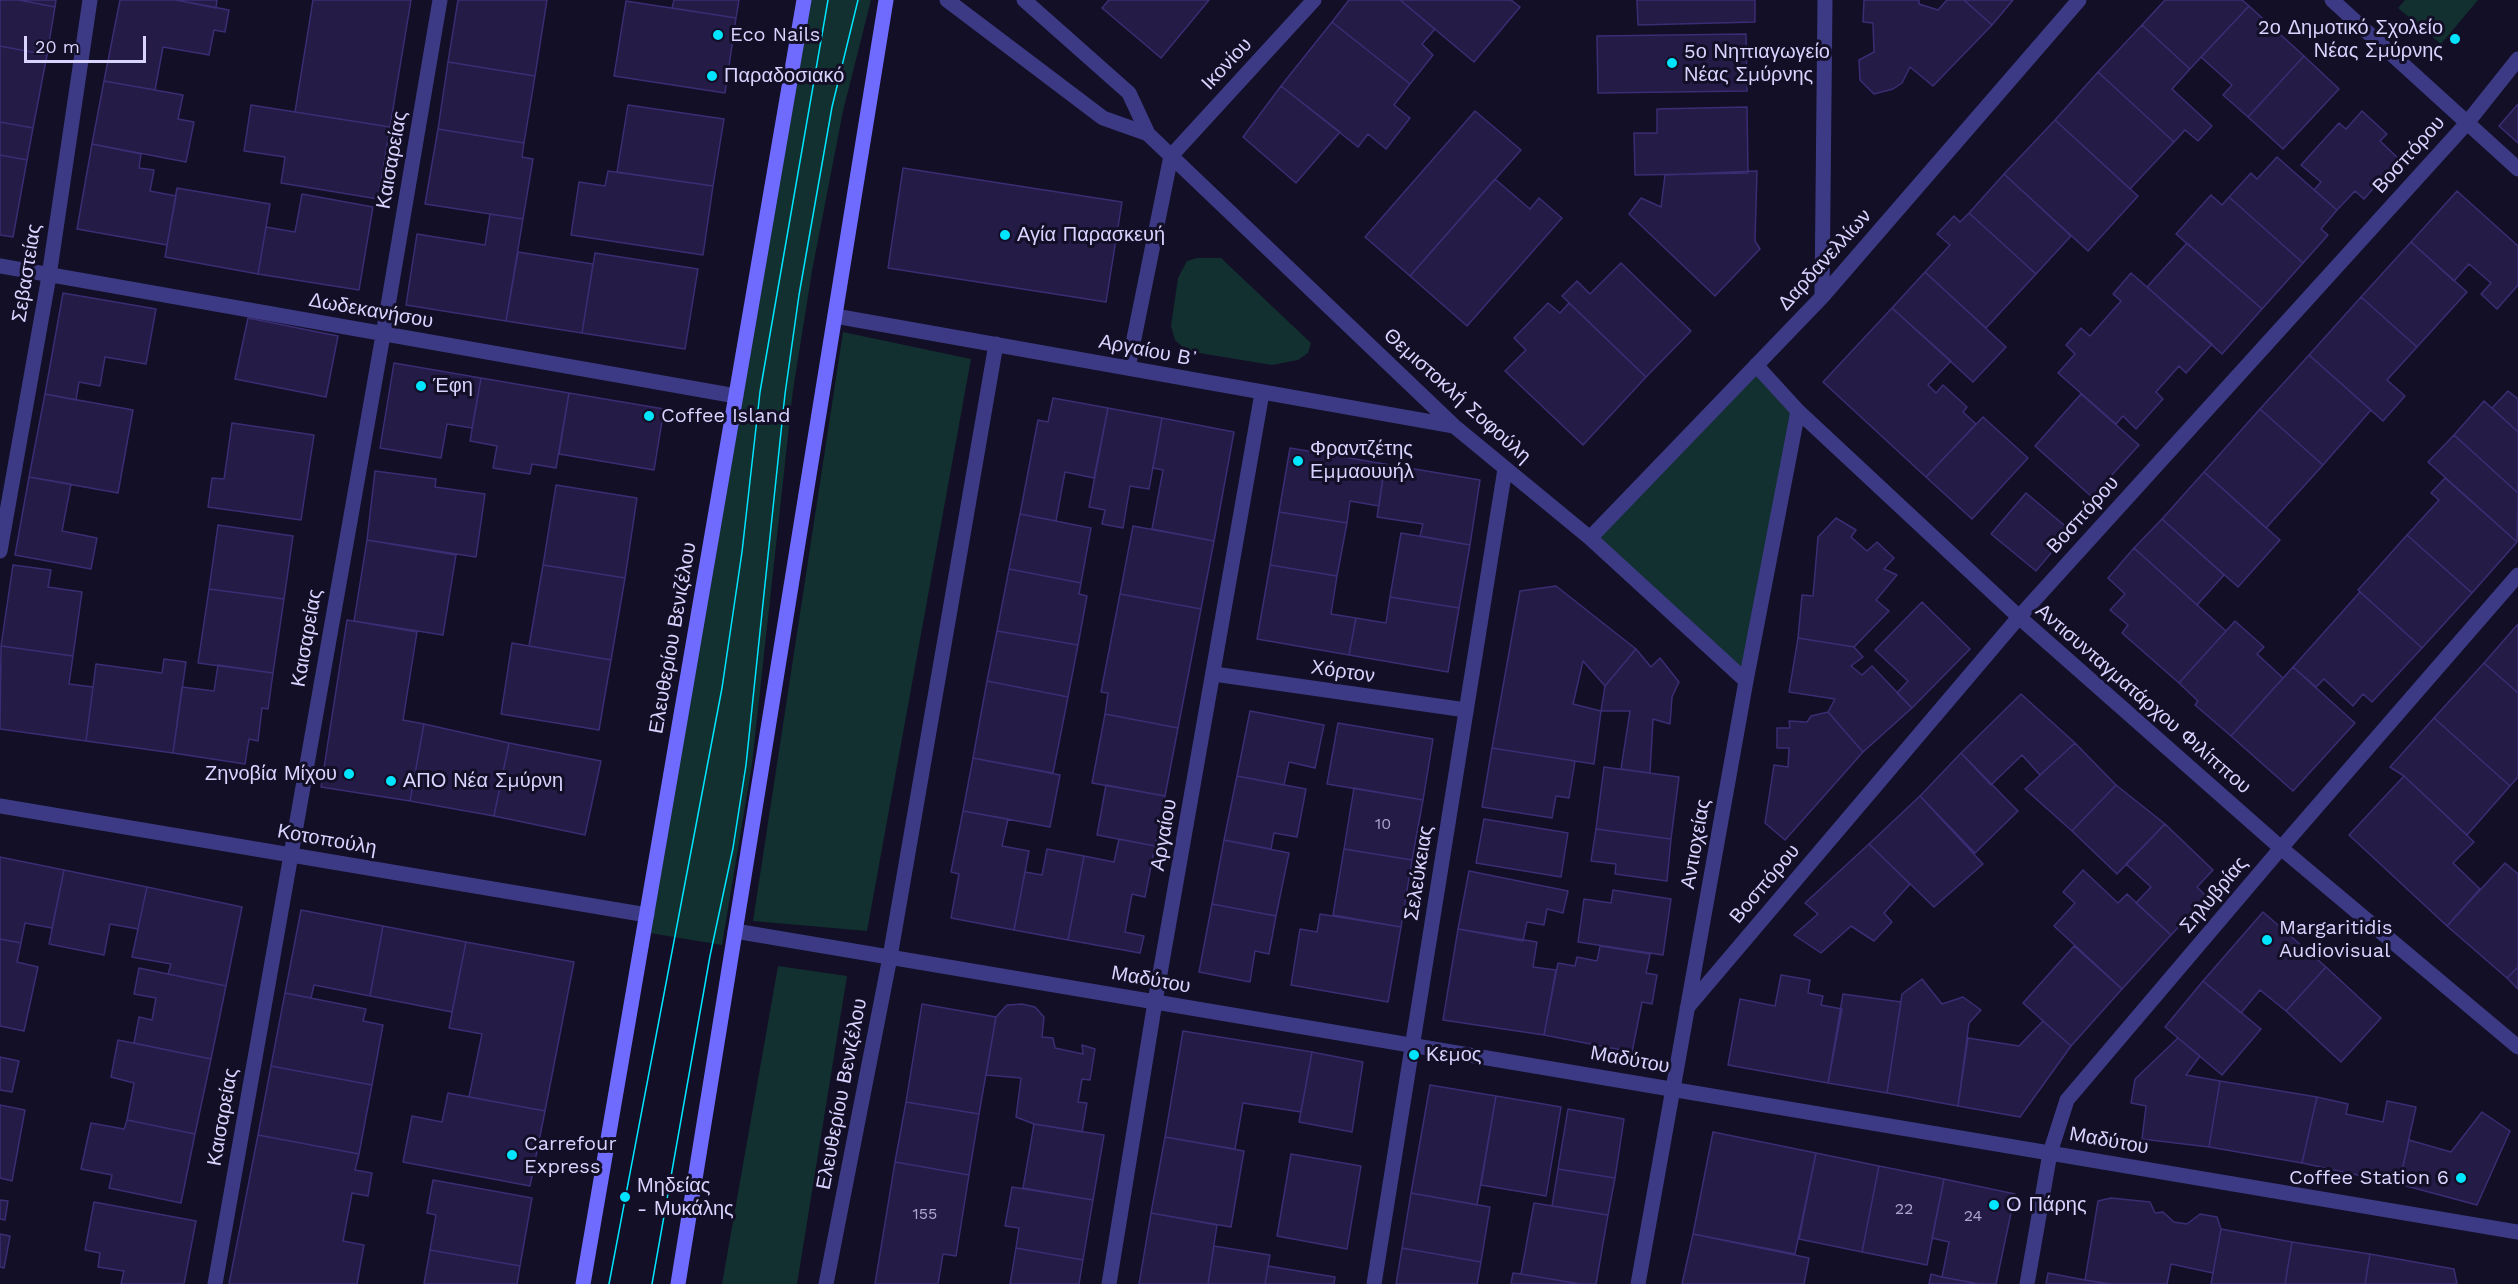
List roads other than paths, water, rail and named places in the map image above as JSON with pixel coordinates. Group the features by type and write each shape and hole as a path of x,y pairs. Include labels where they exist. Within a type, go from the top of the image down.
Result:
{"main road":[{"name":"Ελευθερίου Βενιζέλου","path":"583,1284 804,0"},
{"path":"678,1284 886,0"}],"street":[{"name":"Σεβαστείας","path":"0,551 49,276 90,0"},
{"name":"Καισαρείας","path":"215,1284 440,0"},
{"name":"Θεμιστοκλή Σοφούλη","path":"947,0 1103,118 1148,134"},
{"name":"Θεμιστοκλή Σοφούλη","path":"1024,0 1129,93 1148,134 1454,426 1590,538 1746,681"},
{"name":"Ικονίου","path":"1171,156 1314,0"},
{"path":"1822,297 1825,0"},
{"name":"Δαρδανελλίων","path":"1590,538 1822,297 2079,0"},
{"path":"2332,0 2518,169"},
{"name":"Βοσπόρου","path":"1688,1008 2019,617 2467,123 2518,59"},
{"path":"1128,368 1171,156"},
{"name":"Δωδεκανήσου","path":"0,266 736,396"},
{"name":"Αργαίου Β᾽","path":"835,316 1454,426"},
{"name":"Ελευθερίου Βενιζέλου","path":"826,1284 890,957 996,344"},
{"name":"Αντισυνταγματάρχου Φιλίππου","path":"1756,365 1798,411 2019,617 2281,848 2518,1047"},
{"name":"Αργαίου","path":"1109,1284 1155,1002 1262,393"},
{"name":"Αντιοχείας","path":"1638,1284 1746,681 1798,411"},
{"name":"Σελεύκειας","path":"1374,1284 1505,469"},
{"name":"Σηλυβρίας","path":"2027,1284 2050,1153 2067,1100 2281,848 2518,575"},
{"name":"Χόρτον","path":"1214,674 1466,710"},
{"name":"Κοτοπούλη","path":"0,806 647,915"},
{"name":"Μαδύτου","path":"735,931 2518,1232"}],"tram line":[{"path":"609,1284 722,688 742,552 760,392 828,0"},
{"path":"652,1284 710,956 733,848 746,765 785,394 799,295 832,107 858,0"}],"place":[{"name":"Eco Nails","path":"718,35"},
{"name":"2ο Δημοτικό Σχολείο Νέας Σμύρνης","path":"2455,39"},
{"name":"5ο Νηπιαγωγείο Νέας Σμύρνης","path":"1672,63"},
{"name":"Παραδοσιακό","path":"712,76"},
{"name":"Αγία Παρασκευή","path":"1005,235"},
{"name":"Έφη","path":"421,386"},
{"name":"Coffee Island","path":"649,416"},
{"name":"Φραντζέτης Εμμαουυήλ","path":"1298,461"},
{"name":"Ζηνοβία Μίχου","path":"349,774"},
{"name":"ΑΠΟ Νέα Σμύρνη","path":"391,781"},
{"name":"Margaritidis Audiovisual","path":"2267,940"},
{"name":"Κεμος","path":"1414,1055"},
{"name":"Carrefour Express","path":"512,1155"},
{"name":"Coffee Station 6","path":"2461,1178"},
{"name":"Μηδείας - Μυκάλης","path":"625,1197"},
{"name":"Ο Πάρης","path":"1994,1205"}]}
